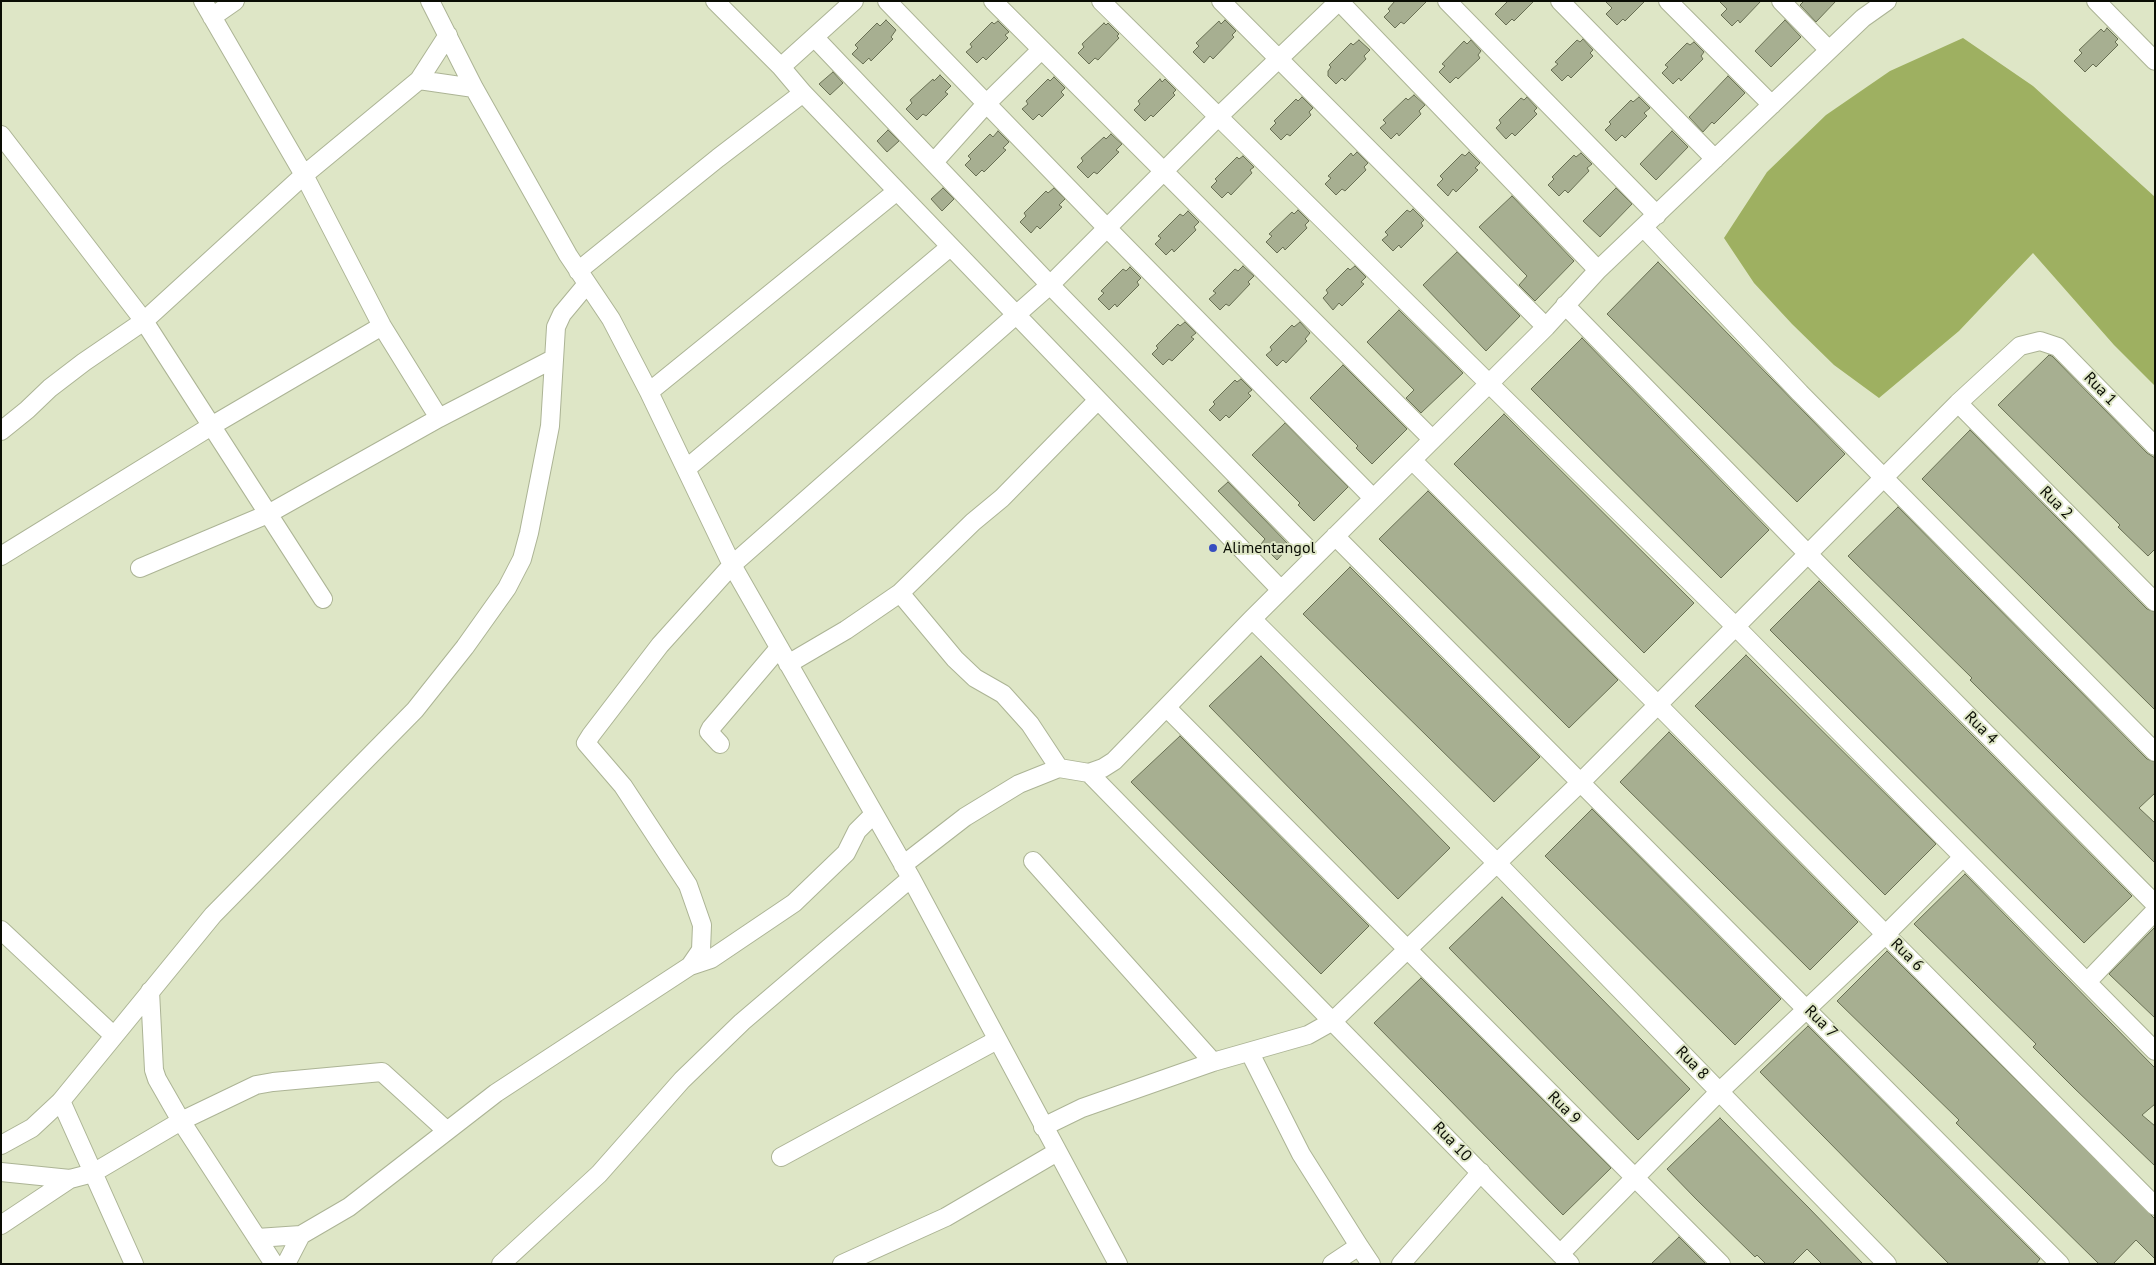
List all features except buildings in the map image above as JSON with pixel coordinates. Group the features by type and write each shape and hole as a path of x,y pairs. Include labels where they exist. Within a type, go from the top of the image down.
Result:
{"street":[{"path":"202,1 304,175 382,326 439,418"},
{"path":"212,17 235,1"},
{"path":"430,1 474,88 583,278 604,306 649,392 732,565 907,872 1118,1264"},
{"path":"715,1 781,67 803,93 950,247 1281,590"},
{"path":"781,67 854,1"},
{"path":"887,1 1373,498"},
{"path":"993,1 1432,439"},
{"path":"1101,1 1735,626 2155,1051"},
{"path":"1221,1 1546,327"},
{"path":"690,966 701,950 702,925 688,885 622,786 586,743 590,735 660,645 732,565 1050,285 1339,1 1598,270"},
{"path":"1447,1 1657,215"},
{"path":"1560,1 1715,159"},
{"path":"1668,1 1772,105"},
{"path":"1781,1 1829,50"},
{"path":"502,1264 599,1174 682,1080 742,1022 907,872 958,822 1019,784 1059,768 1089,773 1103,768 1114,761 1252,619 1546,327 1598,270 1863,18 1887,1"},
{"path":"2096,1 2155,61"},
{"path":"1,430 63,378 144,321 304,175 419,80 448,35"},
{"path":"815,38 1050,285 1315,556"},
{"path":"934,162 986,104 1041,50"},
{"path":"419,80 474,88"},
{"path":"4,1140 32,1128 61,1101 213,915 415,710 466,648 507,588 522,560 530,532 550,426 556,327 583,278 718,158 803,93"},
{"path":"1,135 144,321 213,425 323,599"},
{"path":"649,392 897,191"},
{"path":"1644,228 1800,393 2155,752"},
{"path":"686,469 950,247"},
{"name":"Rua 4","path":"1565,305 1807,553 2155,904"},
{"path":"1,556 213,425 382,326"},
{"name":"Rua 1","path":"1958,403 2020,346 2040,342 2058,347 2155,446"},
{"path":"140,568 268,514 439,418 553,359"},
{"path":"788,664 846,630 900,593 972,522 1002,498 1098,400"},
{"path":"1043,1127 1082,1108 1213,1062 1308,1035 1333,1021 1408,951 1496,862 1581,782 1958,403"},
{"name":"Rua 2","path":"1958,403 2155,602"},
{"name":"Rua 6","path":"1412,460 2155,1206"},
{"name":"Rua 7","path":"1335,536 2060,1264"},
{"path":"900,593 955,659 975,678 1003,694 1030,724 1059,768"},
{"name":"Rua 8","path":"1252,619 1496,862 1887,1264"},
{"path":"720,744 709,732 711,728 779,648"},
{"name":"Rua 9","path":"1167,708 1721,1264"},
{"name":"Rua 10","path":"1089,773 1565,1259"},
{"path":"257,1238 301,1235 349,1207 496,1093 690,966 711,960 794,903 846,854 857,831 874,814"},
{"path":"1565,1259 1634,1176 1720,1091 1886,934 1963,857"},
{"path":"1033,862 1213,1062"},
{"path":"2087,982 2155,911"},
{"path":"1,930 113,1036"},
{"path":"150,991 154,1070 157,1079 181,1121 274,1264"},
{"path":"781,1157 997,1040"},
{"path":"1250,1053 1301,1154 1371,1264"},
{"path":"1,1224 70,1179 93,1173 181,1121 256,1085 382,1072 447,1131"},
{"path":"61,1101 134,1264"},
{"path":"842,1264 946,1217 1057,1152"},
{"path":"1,1172 70,1179"},
{"path":"1401,1264 1481,1172"},
{"path":"286,1264 301,1235"},
{"path":"1332,1264 1359,1246"}],"shaded area":[{"path":"1963,38 2033,86 2155,197 2155,386 2114,345 2033,253 1959,331 1879,398 1834,365 1792,324 1754,283 1724,238 1767,172 1826,115 1890,71"}],"place":[{"name":"Alimentangol","path":"1213,548"}]}
